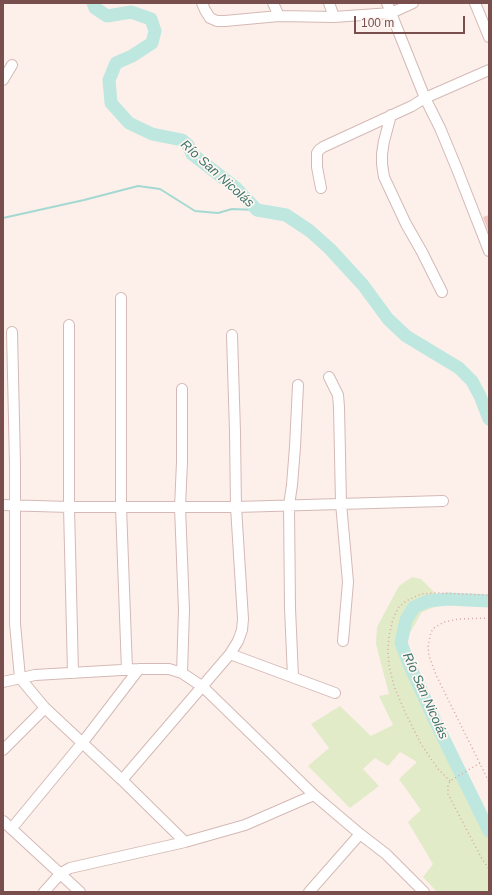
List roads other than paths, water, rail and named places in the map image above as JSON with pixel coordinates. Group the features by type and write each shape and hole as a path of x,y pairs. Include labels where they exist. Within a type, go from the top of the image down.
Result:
{"street":[{"path":"202,3 204,10 210,18 217,21 279,16 334,17 391,13 413,3"},
{"path":"273,3 279,16"},
{"path":"329,3 334,17"},
{"path":"387,3 425,98 440,128 457,169 489,250"},
{"path":"475,3 489,37"},
{"path":"3,80 12,65"},
{"path":"321,188 318,167 319,150 412,106 425,98 489,70"},
{"path":"391,115 382,154 384,177 442,292"},
{"path":"121,298 121,507 127,670"},
{"path":"69,325 68,507 73,673"},
{"path":"12,332 15,458 15,624 20,678 45,708 83,742 185,842"},
{"path":"122,780 230,654 238,641 242,630 236,507 232,335"},
{"path":"329,377 339,400 341,503 348,582 343,641"},
{"path":"293,677 290,608 289,505 294,462 298,385"},
{"path":"182,388 182,462 180,507 184,610 182,673"},
{"path":"3,505 68,507 236,507 443,501"},
{"path":"230,654 335,693"},
{"path":"3,682 35,675 139,669 169,669 182,673 203,687 314,795 386,854 424,892"},
{"path":"12,828 83,742 139,669"},
{"path":"3,750 45,708"},
{"path":"44,892 61,874 70,868 185,842 245,825 314,795"},
{"path":"3,821 80,892"},
{"path":"309,892 360,834"}],"waterway":[{"name":"Río San Nicolás","path":"93,3 95,8 107,16 131,12 151,19 155,31 152,43 132,56 116,63 109,80 111,103 129,123 152,134 182,140 188,145 192,154 236,188 257,210 286,215 310,231 330,249 363,285 388,319 406,336 459,368 472,381 489,419"},
{"path":"3,218 138,186 160,189 195,211 218,213 232,209 257,210"},
{"name":"Río San Nicolás","path":"489,601 448,599 428,601 414,607 406,620 401,643 436,723 489,831"}]}
